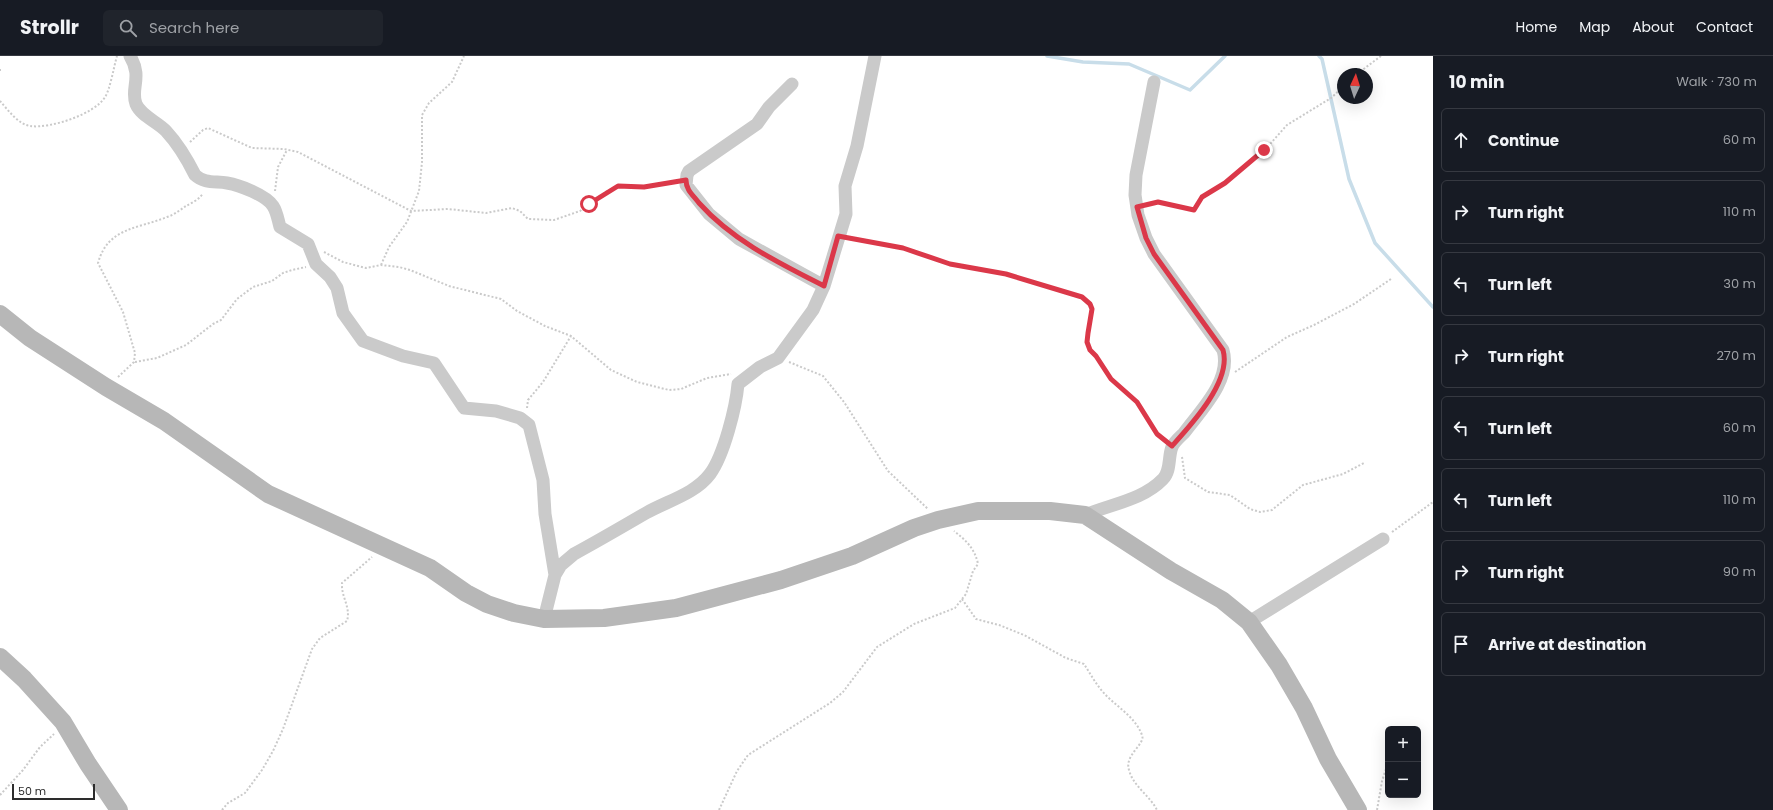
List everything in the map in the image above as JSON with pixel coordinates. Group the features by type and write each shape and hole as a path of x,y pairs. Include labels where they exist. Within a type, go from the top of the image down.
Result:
{"street":[{"path":"130,56 137,74 136,105 142,112 166,130 182,150 195,175 205,182 228,183 244,188 266,199 273,206 280,227 308,244 316,264 330,277 337,288 343,313 363,341 403,356 434,363 464,408 496,411 520,418 529,425 543,480 545,514 555,575"},
{"path":"544,619 555,575 561,565 574,554 646,512 697,487 710,475 717,463 735,407 738,384 747,376 778,358 813,310 824,286 838,236 846,214 845,186 857,146 875,56"},
{"path":"0,314 30,338 106,387 164,421 268,494 430,568 466,593 487,604 514,613 544,619 582,620 626,616 676,608 782,580 852,556 914,528 938,520 978,512 1050,511 1086,515 1142,495 1164,478 1176,442 1220,383 1225,358 1223,350 1154,254 1146,238 1137,207 1135,195 1136,175 1154,82"},
{"path":"792,84 769,106 757,124 721,151 689,171 686,180 687,189 709,214 739,239 824,286"},
{"path":"1086,515 1171,571 1222,600 1249,622 1279,665 1304,708 1328,759 1358,810"},
{"path":"1249,622 1383,539"},
{"path":"0,657 24,679 63,722 88,764 119,810"}],"path":[{"path":"0,101 20,122 30,126 43,126 76,117 92,110 105,97 117,56"},
{"path":"381,265 390,247 406,222 419,191 422,162 422,115 429,103 452,82 464,56"},
{"path":"1365,68 1381,56"},
{"path":"1137,207 1158,202 1194,210 1202,197 1225,183 1271,143 1287,125 1331,98 1337,92"},
{"path":"182,150 203,130 208,128 252,148 298,152 411,211 442,209 486,213 512,208 520,211 528,219 554,220 580,210 607,191 618,186 644,187 686,180"},
{"path":"273,206 278,167 287,150"},
{"path":"134,362 136,353 129,327 115,292 104,278 98,263 100,255 107,243 117,235 133,227 168,217 190,204 202,195 205,182"},
{"path":"838,236 903,248 950,264 1006,274 1082,297 1090,304 1092,309 1087,342 1090,350 1096,356 1111,379 1137,402 1157,434 1176,442 1182,457 1186,478 1208,492 1230,495 1250,509 1260,512 1272,510 1303,485 1343,474 1364,463"},
{"path":"308,244 343,262 366,268 381,265 410,270 449,286 501,299 516,311 545,326 572,336 611,370 629,379 655,387 670,390 681,389 707,378 730,374 747,376"},
{"path":"106,387 134,362 157,358 186,345 213,324 221,320 237,299 253,287 272,281 283,273 316,264"},
{"path":"1220,383 1287,337 1354,304 1391,279"},
{"path":"529,425 528,400 542,382 572,336"},
{"path":"719,810 737,771 748,755 830,703 843,692 877,647 914,624 955,608 966,594 973,571 978,564 976,555 965,539 938,520 888,471 844,402 823,376 778,358"},
{"path":"1383,539 1433,502"},
{"path":"222,810 228,803 245,793 262,770 273,751 283,729 312,649 320,638 347,621 349,611 342,588 342,583 384,547"},
{"path":"962,599 976,619 999,625 1024,635 1066,658 1084,664 1099,687 1133,719 1142,734 1142,741 1131,756 1128,769 1133,780 1150,799 1157,810"},
{"path":"0,795 23,770 40,747 52,737 63,722"},
{"path":"1377,810 1385,772"}],"waterway":[{"path":"1047,56 1083,62 1129,64 1190,90 1225,56"},
{"path":"1319,56 1322,59 1349,179 1375,243 1433,307"}],"route":[{"path":"589,204 607,191 618,186 624,185 644,187 686,180 687,189 709,214 739,239 775,261 824,286 838,236 903,248 950,264 1006,274 1082,297 1090,304 1092,309 1087,342 1090,350 1096,356 1111,379 1137,402 1148,422 1157,434 1172,446 1200,412 1220,383 1225,358 1223,350 1154,254 1146,238 1138,215 1137,207 1152,202 1158,202 1194,210 1202,197 1220,187 1248,161 1264,150"}]}
